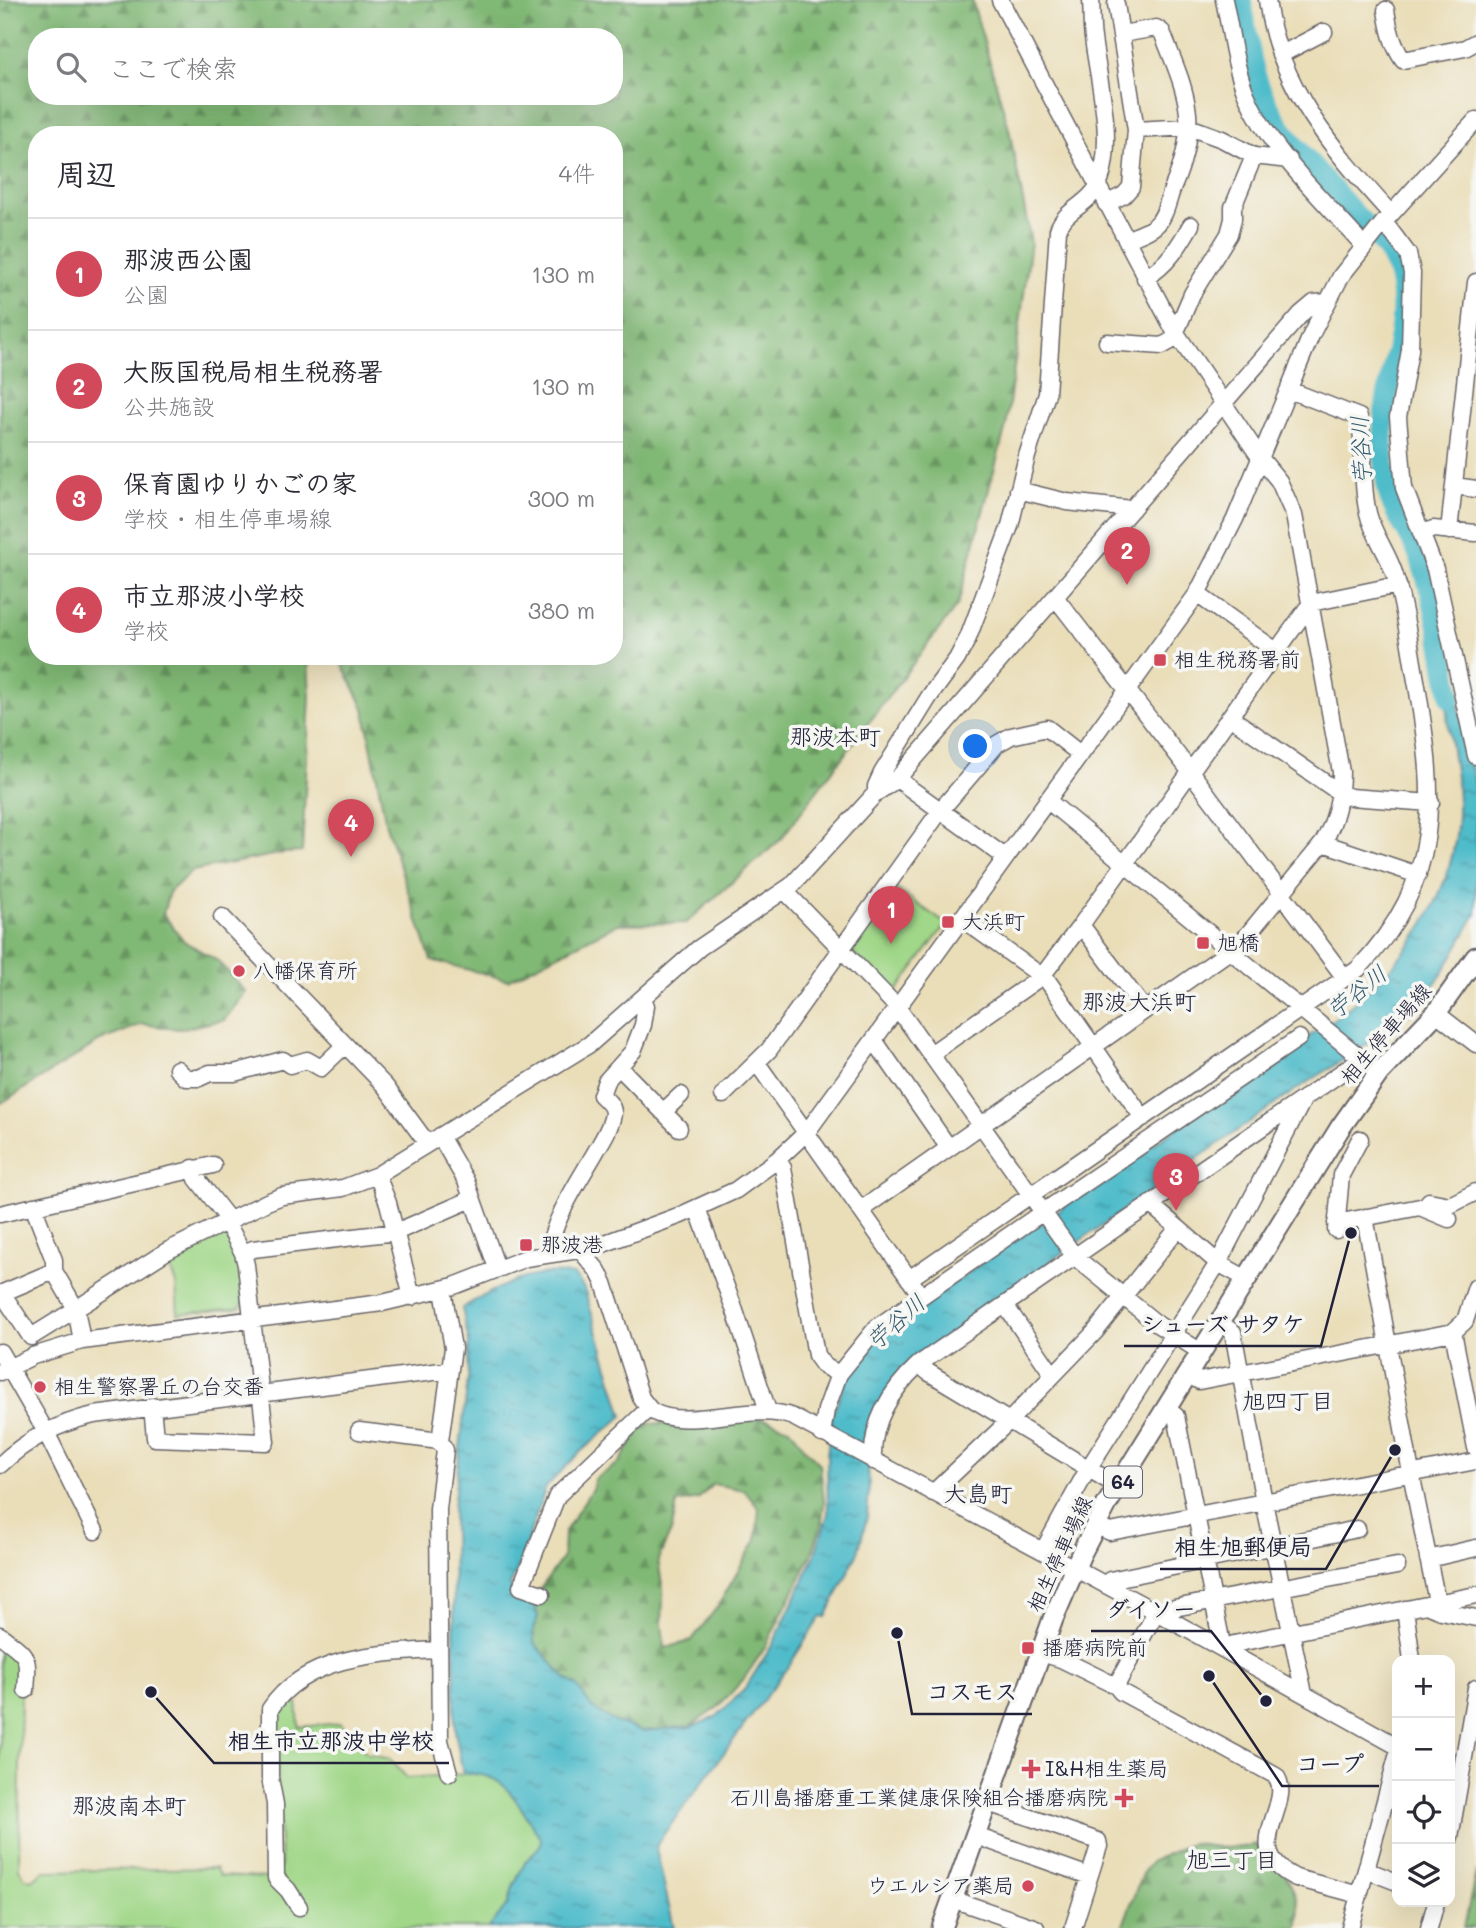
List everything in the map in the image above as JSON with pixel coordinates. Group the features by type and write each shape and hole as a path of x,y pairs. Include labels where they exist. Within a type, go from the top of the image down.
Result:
{"main road":[{"name":"相生停車場線","path":"942,1928 1041,1653 1075,1568 1097,1526 1318,1162 1379,1073 1436,1013 1476,957"}],"street":[{"path":"862,1209 1244,939 1323,843 1333,826 1340,793 1341,772 1290,502 1279,481 1223,405 1176,333 1000,0"},
{"path":"876,793 876,786 883,773 968,638 1010,526 1047,394 1058,230 1065,217 1097,187 1104,158 1102,88 1093,35 1091,0"},
{"path":"1224,0 1239,71 1256,116 1289,160 1365,244"},
{"path":"1267,0 1280,55 1300,100 1408,254 1412,273 1410,350 1398,433 1404,488 1423,533 1440,588 1476,756"},
{"path":"1106,204 1124,195 1131,187 1136,130 1116,4"},
{"path":"1386,10 1394,47 1403,60 1465,48 1476,42"},
{"path":"1122,34 1156,28 1162,32 1185,96 1189,127 1183,162 1163,214 1156,226 1126,240"},
{"path":"1280,55 1324,32"},
{"path":"5,1370 56,1347 82,1341 412,1297 443,1290 497,1268 548,1253 581,1251 697,1208 736,1190 777,1160 807,1132 1196,594 1216,559 1261,459 1312,333 1341,276 1365,244 1476,120"},
{"path":"1136,130 1189,127 1222,139 1254,156 1289,160"},
{"path":"1107,342 1162,346 1176,333 1192,294 1228,234 1233,219 1233,207 1254,156"},
{"path":"1145,278 1158,271 1176,251 1191,225"},
{"path":"1449,531 1476,282"},
{"path":"54,1271 1,1294 31,1337 167,1251 282,1196 327,1191 377,1175 590,1044 699,947 785,891 876,793 897,779 1301,314 1314,303 1327,302"},
{"path":"909,1279 1358,969 1388,934 1418,875 1427,839 1431,803 1423,723 1398,585 1368,514 1362,476 1359,417 1289,390"},
{"path":"1454,485 1476,489"},
{"path":"1018,490 1067,502 1132,509"},
{"path":"1423,533 1433,529 1476,533"},
{"path":"932,1053 1042,976 1082,925 1311,603 1398,585"},
{"path":"1196,594 1276,651"},
{"path":"1055,597 1345,978"},
{"path":"1230,718 1340,793 1350,797 1431,803"},
{"path":"723,1095 769,1050 940,811 997,744 1011,736 1047,728 1080,754"},
{"path":"897,779 1005,857"},
{"path":"1047,800 1379,1073"},
{"path":"1323,843 1418,875"},
{"path":"785,891 842,947 897,1007 1074,1255 1174,1335 1201,1352"},
{"path":"222,917 434,1139 466,1181 497,1268"},
{"path":"961,918 1042,976 1143,1118"},
{"path":"1082,925 1144,1010"},
{"path":"548,1253 554,1232 573,1191 613,1115 612,1106 601,1096 606,1081 633,1051 643,1025 646,1006 643,999"},
{"path":"1436,1013 1476,1044"},
{"path":"824,1435 826,1410 839,1374 877,1327 1299,1038"},
{"path":"874,1040 949,1148"},
{"path":"177,1069 186,1078 199,1078 210,1073 234,1073 283,1060 290,1065 307,1060 321,1068 345,1045"},
{"path":"871,1460 874,1432 885,1405 894,1390 919,1364 1358,1057"},
{"path":"757,1063 921,1296"},
{"path":"619,1067 679,1128"},
{"path":"663,1112 681,1096"},
{"path":"1043,1551 1088,1469 1218,1263 1304,1097"},
{"path":"1360,1139 1341,1175 1336,1228 1365,1217 1420,1207 1449,1219"},
{"path":"777,1160 783,1168 816,1355 824,1366 839,1374"},
{"path":"1318,1162 1341,1175"},
{"path":"0,1214 213,1165"},
{"path":"152,1406 155,1438 266,1442 243,1253 226,1216 197,1179 193,1168"},
{"path":"377,1175 388,1203 412,1297"},
{"path":"1420,1207 1421,1202 1426,1200 1450,1205 1476,1192"},
{"path":"243,1253 253,1249 396,1232 472,1199"},
{"path":"1150,1204 1218,1263 1247,1279"},
{"path":"33,1206 54,1260 54,1271 76,1309 82,1341"},
{"path":"697,1208 768,1411"},
{"path":"1365,1217 1428,1559 1433,1604 1441,1611 1476,1618"},
{"path":"933,1493 1053,1375 1125,1297 1178,1228"},
{"path":"581,1251 598,1271 604,1283 641,1398 651,1410 665,1416 681,1418 768,1411 793,1417 1162,1615 1392,1743"},
{"path":"1189,1375 1199,1381 1453,1332 1465,1321 1476,1287"},
{"path":"443,1290 453,1348 440,1441 445,1450 439,1509 438,1650 440,1741 449,1773"},
{"path":"1005,1305 1053,1375"},
{"path":"1220,1322 1233,1332 1280,1589 1304,1694"},
{"path":"1453,1332 1476,1448"},
{"path":"0,1352 5,1370 46,1432 96,1531"},
{"path":"919,1364 1119,1487"},
{"path":"0,1465 46,1432 94,1415 449,1370"},
{"path":"542,1594 521,1587 557,1496 644,1413 651,1410"},
{"path":"1167,1410 1176,1416 1223,1649"},
{"path":"359,1431 440,1441"},
{"path":"1097,1526 1110,1532 1476,1461"},
{"path":"1106,1585 1110,1580 1357,1529"},
{"path":"1428,1559 1476,1548"},
{"path":"1116,1686 1162,1615 1174,1608 1397,1566"},
{"path":"1223,1649 1234,1644 1476,1595"},
{"path":"1405,1609 1411,1655"},
{"path":"0,1635 26,1655 26,1690"},
{"path":"299,1907 276,1878 275,1804 270,1778 270,1709 276,1699 329,1665 362,1656 438,1650"},
{"path":"1041,1653 1116,1686 1121,1692 1276,1776 1280,1782 1280,1791 1268,1831 1268,1843 1276,1862 1296,1878 1359,1895"},
{"path":"1455,1810 1476,1688"},
{"path":"1455,1752 1466,1748"},
{"path":"1350,1928 1394,1781"},
{"path":"988,1803 1098,1841 1099,1846 1073,1928"},
{"path":"976,1836 1089,1876"},
{"path":"1366,1870 1392,1880"},
{"path":"952,1899 1036,1928"},
{"path":"1429,1928 1435,1907"}],"green space":[{"path":"0,0 972,0 1009,129 1031,242 1006,426 958,604 780,840 686,923 618,924 508,980 431,960 386,825 364,708 342,665 623,665 623,126 28,126 28,665 308,665 310,697 302,852 283,853 192,871 169,892 163,914 184,941 218,961 246,992 224,1020 179,1029 142,1024 100,1041 0,1104"},
{"path":"892,886 946,924 893,996 849,949"},
{"path":"219,1232 225,1233 240,1262 244,1303 240,1308 178,1314 176,1284 166,1257"},
{"path":"764,1419 790,1428 820,1464 824,1502 821,1527 811,1556 764,1649 743,1680 717,1708 690,1726 643,1731 615,1722 592,1708 576,1685 566,1679 534,1643 533,1629 538,1617 533,1599 563,1557 564,1533 592,1489 595,1479 619,1463 644,1424","holes":["713,1484 744,1490 759,1509 756,1540 718,1606 691,1641 665,1648 662,1626 663,1591 658,1560 672,1529 677,1503 698,1499"]},
{"path":"0,1642 18,1657 21,1676 19,1869 25,1878 32,1880 44,1871 215,1868 220,1876 267,1878 281,1866 274,1711 296,1689 299,1727 341,1723 353,1740 368,1754 390,1759 407,1778 477,1773 499,1782 515,1798 541,1838 541,1846 526,1861 514,1884 508,1904 489,1928 0,1928"},
{"path":"1191,1843 1232,1848 1256,1844 1274,1861 1289,1881 1298,1904 1297,1928 1122,1928 1142,1874 1152,1861"},
{"path":"1476,1871 1476,1928 1464,1928"}],"water":[{"path":"1446,643 1476,789 1476,914 1441,976 1410,1013 1371,1042 1294,1091 1028,1277 1030,1282 907,1368 868,1464 867,1517 858,1552 826,1617 821,1616 792,1661 658,1842 656,1849 674,1928 489,1928 508,1904 514,1884 526,1861 540,1846 541,1838 502,1784 479,1774 463,1774 455,1731 453,1508 468,1379 469,1342 462,1308 515,1281 544,1274 574,1275 584,1288 623,1416 578,1454 546,1487 510,1585 515,1595 533,1599 538,1617 533,1629 534,1643 566,1679 576,1685 592,1708 615,1722 643,1731 691,1727 716,1717 744,1690 773,1644 813,1560 828,1514 827,1455 832,1415 851,1368 877,1336 1338,1016 1381,978 1417,934 1443,884 1452,857 1457,828 1457,784 1446,703"}],"waterway":[{"name":"苧谷川","path":"1241,0 1256,77 1277,120 1309,163 1379,240 1395,265 1401,285 1401,327 1385,411 1384,462 1390,500 1417,549 1426,575 1451,698"}],"place":[{"name":"大阪国税局相生税務署","path":"1127,585"},
{"name":"相生税務署前","path":"1160,660"},
{"name":"市立那波小学校","path":"351,857"},
{"name":"大浜町","path":"948,922"},
{"name":"旭橋","path":"1203,943"},
{"name":"那波西公園","path":"891,944"},
{"name":"八幡保育所","path":"239,971"},
{"name":"保育園ゆりかごの家","path":"1176,1211"},
{"name":"シューズ サタケ","path":"1351,1233"},
{"name":"那波港","path":"526,1245"},
{"name":"相生警察署丘の台交番","path":"40,1387"},
{"name":"相生旭郵便局","path":"1395,1450"},
{"name":"コスモス","path":"897,1633"},
{"name":"播磨病院前","path":"1028,1648"},
{"name":"コープ","path":"1209,1676"},
{"name":"相生市立那波中学校","path":"151,1692"},
{"name":"ダイソー","path":"1266,1701"},
{"name":"I&H相生薬局","path":"1031,1769"},
{"name":"石川島播磨重工業健康保険組合播磨病院","path":"1124,1798"},
{"name":"ウエルシア薬局","path":"1028,1886"}],"district":[{"name":"那波本町","path":"835,737"},
{"name":"那波大浜町","path":"1139,1002"},
{"name":"旭四丁目","path":"1288,1401"},
{"name":"大島町","path":"978,1494"},
{"name":"那波南本町","path":"129,1806"},
{"name":"旭三丁目","path":"1232,1860"}]}
